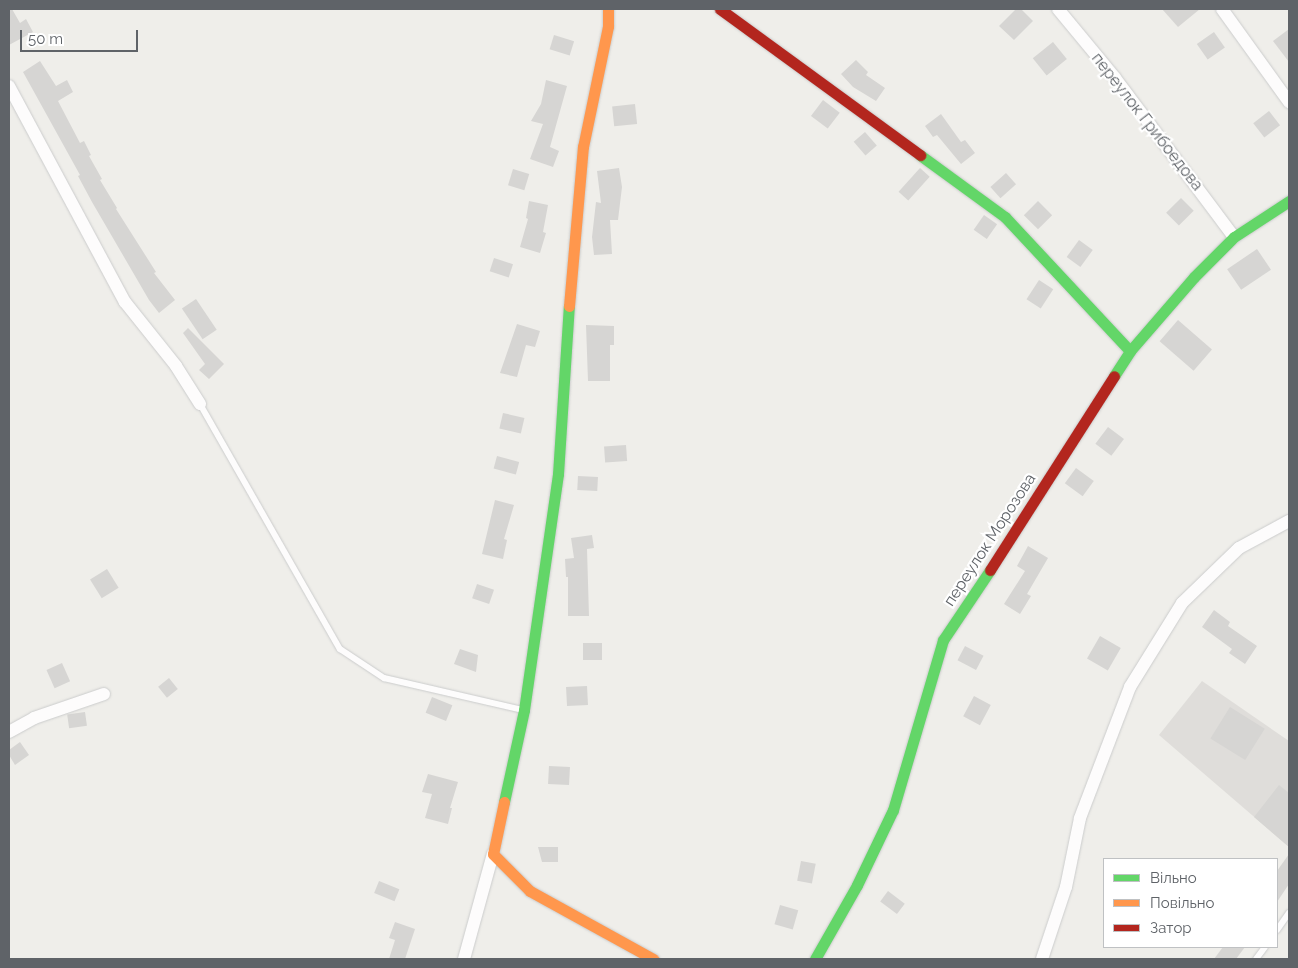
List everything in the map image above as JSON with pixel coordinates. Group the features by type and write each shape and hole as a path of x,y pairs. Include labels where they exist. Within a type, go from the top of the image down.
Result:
{"street":[{"path":"464,959 493,854 524,710 558,474 570,293 583,146 608,26 608,9"},
{"path":"720,9 1005,217 1130,351"},
{"name":"переулок Грибоедова","path":"1058,9 1115,78 1234,237"},
{"path":"1222,9 1289,102"},
{"path":"9,86 125,302 176,366 200,404"},
{"name":"переулок Морозова","path":"815,959 857,885 893,810 943,640 1027,514 1130,351 1194,277 1234,237 1289,201"},
{"path":"1042,959 1066,888 1080,818 1130,688 1182,603 1239,548 1289,521"},
{"path":"9,732 34,718 104,694"},
{"path":"493,854 530,892 653,959"}],"lane":[{"path":"200,404 340,649 384,678 524,710"},
{"path":"1278,929 1289,913"},
{"path":"1256,959 1264,948"}],"shaded area":[{"path":"1202,681 1289,741 1289,847 1159,735"}],"building":[{"path":"9,9 12,9 20,23 26,19 33,32 9,45"},
{"path":"1016,9 1021,9 1033,21 1014,40 999,26"},
{"path":"1162,9 1200,9 1178,27"},
{"path":"1289,29 1289,62 1273,41"},
{"path":"1214,32 1225,48 1208,60 1197,44"},
{"path":"554,35 574,41 570,55 550,49"},
{"path":"1053,42 1067,59 1047,75 1033,58"},
{"path":"856,60 868,72 866,75 885,88 876,101 853,87 841,74"},
{"path":"40,61 56,86 67,80 73,92 58,101 80,143 84,141 91,155 89,156 102,179 100,180 116,209 156,272 154,273 175,300 159,313 149,300 92,202 78,176 80,175 23,72"},
{"path":"546,80 567,86 550,147 559,151 553,167 530,159 543,124 531,121 541,104"},
{"path":"823,100 840,113 828,129 811,116"},
{"path":"635,104 637,124 614,126 612,106"},
{"path":"1269,111 1280,125 1264,137 1253,123"},
{"path":"941,114 961,142 965,140 975,153 961,164 937,135 933,137 925,126"},
{"path":"865,132 877,146 865,155 854,142"},
{"path":"619,168 622,187 618,220 610,220 612,254 594,255 592,237 596,202 601,203 597,171"},
{"path":"920,168 930,177 908,200 899,192"},
{"path":"513,169 529,174 524,190 508,185"},
{"path":"1006,173 1016,184 1000,198 990,187"},
{"path":"1181,198 1194,211 1179,226 1166,213"},
{"path":"529,201 548,205 543,232 546,233 540,253 520,247 528,219 526,218"},
{"path":"1038,201 1052,215 1038,229 1024,215"},
{"path":"984,215 997,224 987,239 974,230"},
{"path":"1079,240 1093,250 1080,267 1067,257"},
{"path":"1257,249 1271,270 1241,290 1227,269"},
{"path":"494,258 513,264 509,277 490,271"},
{"path":"1039,280 1053,289 1041,309 1026,299"},
{"path":"196,299 217,330 203,339 182,309"},
{"path":"1178,320 1212,350 1194,371 1160,341"},
{"path":"517,324 540,331 535,347 526,345 517,377 500,373"},
{"path":"586,325 614,326 614,345 610,345 610,381 588,381"},
{"path":"188,328 224,364 209,379 199,370 205,364 183,333"},
{"path":"503,413 524,418 521,434 499,429"},
{"path":"1108,427 1124,439 1111,456 1095,444"},
{"path":"626,445 627,461 605,462 604,447"},
{"path":"497,456 519,462 516,475 494,469"},
{"path":"1076,468 1094,481 1083,496 1065,483"},
{"path":"578,476 598,477 597,491 577,490"},
{"path":"495,500 514,505 504,539 507,540 503,559 482,554"},
{"path":"592,535 594,548 587,549 589,616 568,616 568,577 566,577 565,559 574,558 571,538"},
{"path":"1028,546 1048,558 1027,594 1031,596 1020,614 1004,604 1025,571 1017,566"},
{"path":"107,569 119,588 102,598 90,580"},
{"path":"477,584 494,590 489,604 472,598"},
{"path":"1214,610 1230,622 1228,626 1257,646 1245,664 1229,653 1232,649 1202,627"},
{"path":"1100,636 1121,648 1108,671 1087,659"},
{"path":"583,643 602,643 602,660 583,660"},
{"path":"965,646 984,656 976,670 957,660"},
{"path":"460,649 478,655 476,672 454,664"},
{"path":"62,663 70,681 55,688 46,670"},
{"path":"169,678 178,689 167,698 158,687"},
{"path":"587,686 588,705 567,706 566,687"},
{"path":"974,696 991,705 980,725 963,716"},
{"path":"432,697 452,705 446,721 426,713"},
{"path":"1230,707 1265,729 1245,760 1210,738"},
{"path":"85,712 87,726 69,728 67,715"},
{"path":"20,742 29,755 15,765 9,755 9,750"},
{"path":"549,766 570,767 569,785 548,784"},
{"path":"428,774 458,782 450,808 452,808 448,824 425,818 432,794 422,792"},
{"path":"1279,785 1289,793 1289,847 1254,817"},
{"path":"538,847 558,847 558,862 542,862"},
{"path":"1289,854 1289,884 1278,900 1278,870"},
{"path":"801,861 816,864 812,883 797,881"},
{"path":"379,881 399,889 395,901 374,893"},
{"path":"888,891 905,904 897,914 880,901"},
{"path":"780,905 798,910 793,929 774,924"},
{"path":"395,922 415,929 405,959 389,959 395,940 389,938"},
{"path":"1222,948 1244,948 1236,959 1214,959"}],"traffic: fast":[{"path":"920,155 1005,217 1130,351"},
{"path":"1114,376 1130,351 1194,277 1234,237 1289,201"},
{"path":"504,802 524,710 558,474 569,306"},
{"path":"815,959 857,885 893,810 943,640 990,570"}],"traffic: slow":[{"path":"569,306 583,147 608,26 608,9"},
{"path":"504,802 493,854 530,891 653,959"}],"traffic: jam":[{"path":"720,9 920,155"},
{"path":"990,570 1114,376"}]}
